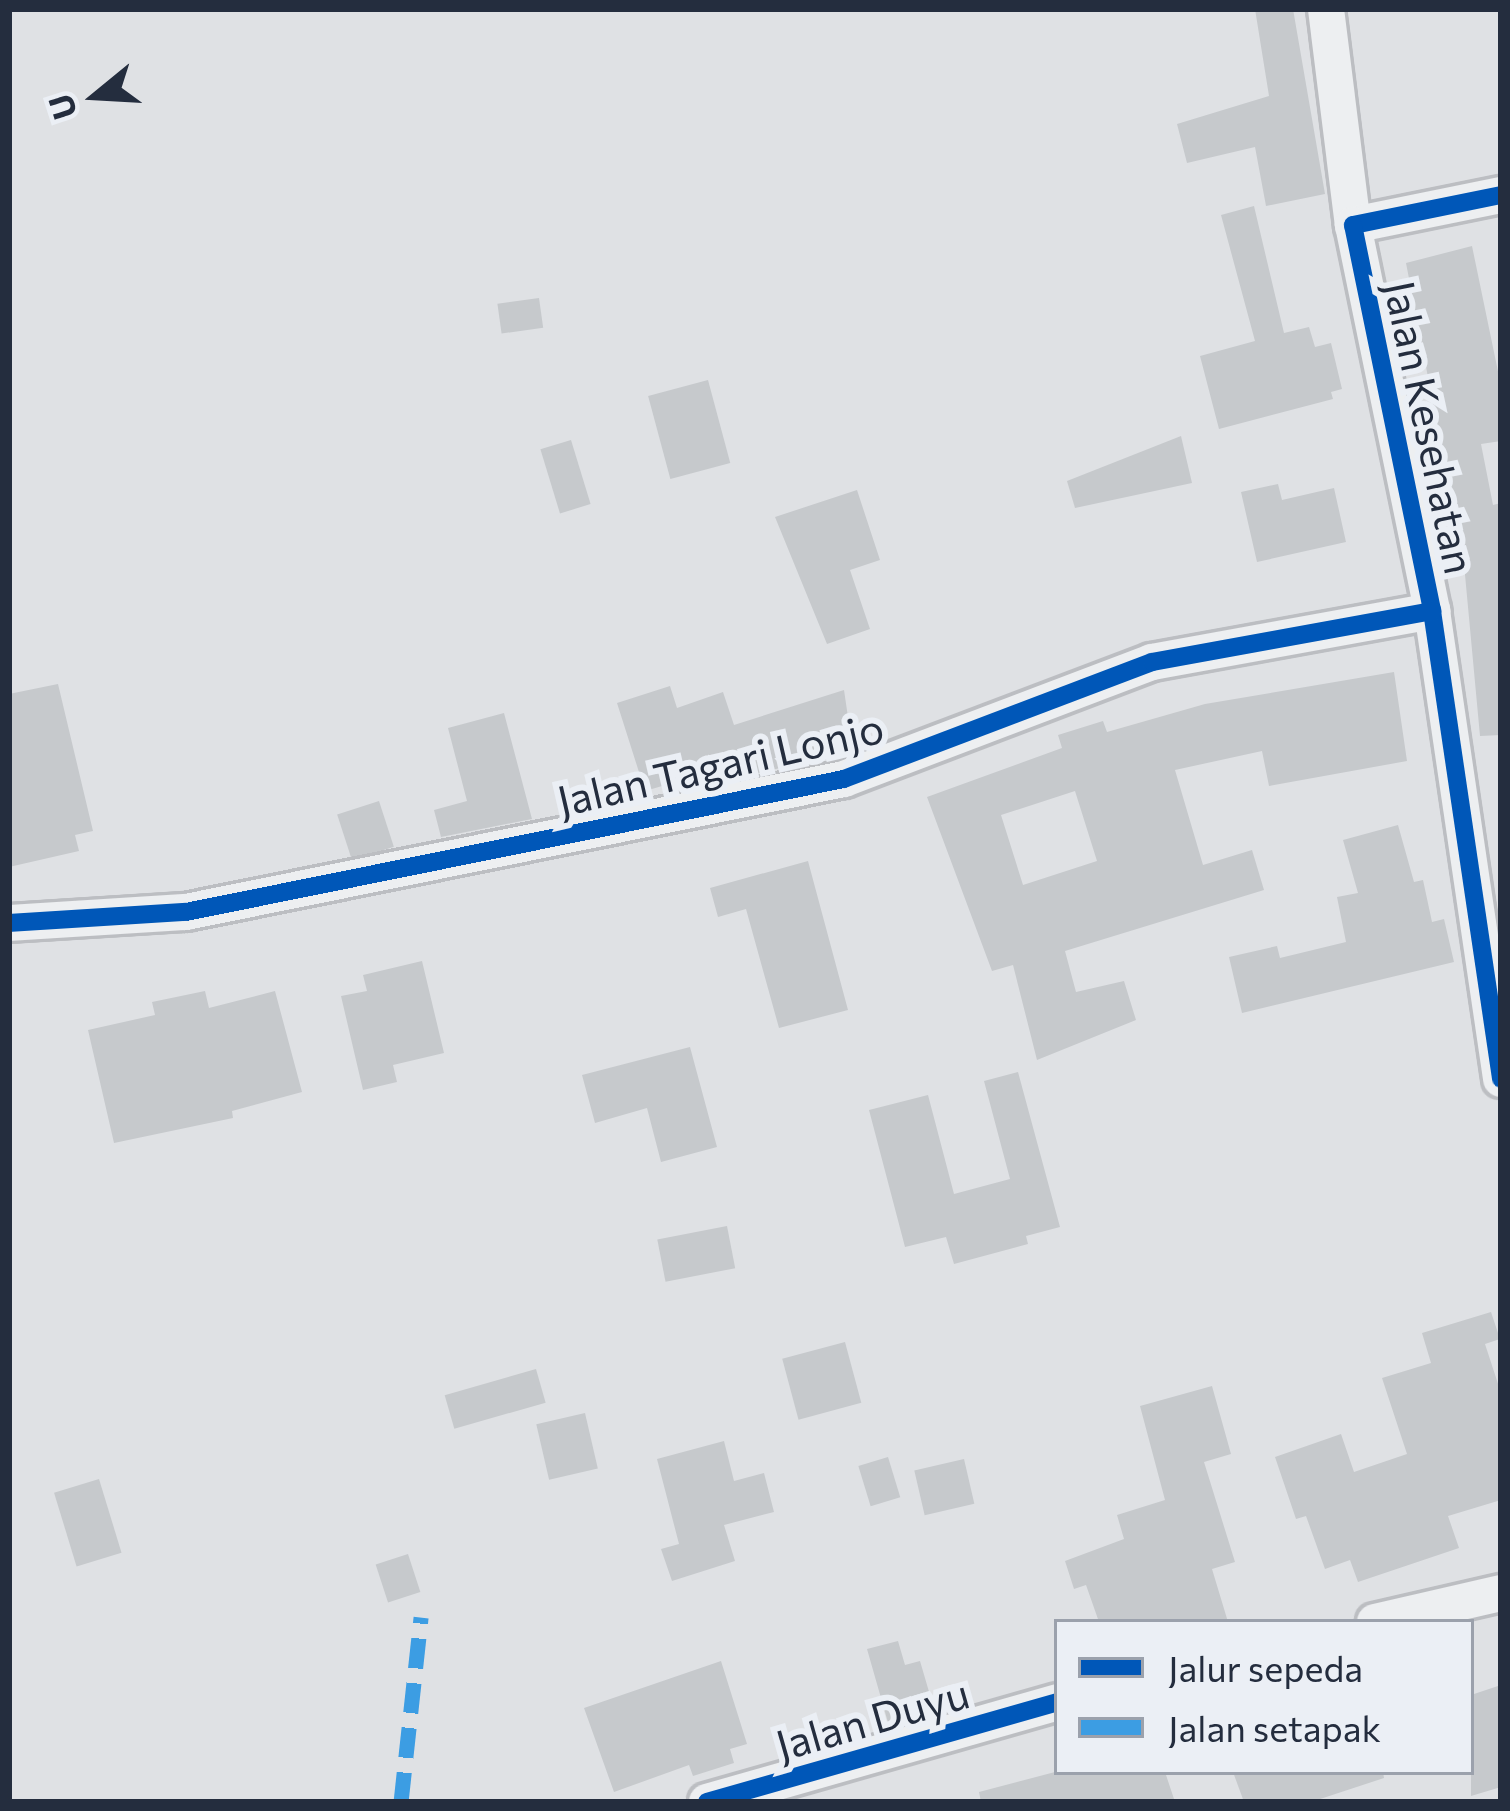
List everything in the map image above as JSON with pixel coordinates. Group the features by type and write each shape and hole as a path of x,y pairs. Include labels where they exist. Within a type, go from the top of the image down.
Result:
{"street":[{"name":"Jalan Kesehatan","path":"1326,9 1353,225 1432,611 1501,1078"},
{"path":"1353,225 1501,195"},
{"name":"Jalan Tagari Lonjo","path":"9,923 187,912 844,778 1152,662 1432,611"},
{"path":"1389,1619 1501,1593"},
{"name":"Jalan Duyu","path":"707,1802 1054,1703"}],"building":[{"path":"1255,9 1293,9 1325,194 1266,206 1255,147 1187,163 1177,124 1269,96"},
{"path":"1254,206 1284,333 1309,327 1315,347 1331,343 1342,389 1331,392 1333,399 1219,429 1200,356 1255,341 1221,215"},
{"path":"1472,246 1501,386 1501,441 1481,444 1493,505 1501,503 1501,735 1480,736 1464,564 1406,263"},
{"path":"539,298 543,328 502,334 497,304"},
{"path":"708,380 730,463 670,479 648,396"},
{"path":"1181,436 1192,483 1075,508 1067,481"},
{"path":"571,440 591,504 560,513 540,449"},
{"path":"1278,484 1282,500 1334,488 1346,542 1257,562 1241,492"},
{"path":"857,490 880,560 850,570 870,629 827,644 775,517"},
{"path":"1394,672 1407,761 1269,786 1262,751 1175,770 1203,865 1252,850 1264,890 1065,951 1076,992 1124,981 1136,1020 1037,1060 1013,965 992,971 927,797 1062,748 1058,735 1103,721 1107,732 1205,704","holes":["1075,791 1097,861 1023,885 1001,815"]},
{"path":"58,684 93,831 75,835 79,851 9,867 9,694"},
{"path":"670,686 677,708 723,692 734,725 844,690 853,751 738,778 734,765 645,791 617,703"},
{"path":"504,713 532,819 441,837 434,810 467,801 448,728"},
{"path":"379,801 394,847 352,860 337,815"},
{"path":"1398,825 1414,882 1423,880 1432,922 1444,919 1454,962 1242,1013 1229,957 1277,946 1280,958 1346,942 1337,897 1358,893 1343,840"},
{"path":"808,861 848,1010 779,1028 746,909 718,917 710,888"},
{"path":"422,961 444,1053 393,1065 397,1082 363,1090 341,996 367,991 363,975"},
{"path":"205,991 209,1008 275,991 302,1092 232,1111 233,1118 114,1143 88,1030 155,1015 152,1002"},
{"path":"690,1047 717,1147 661,1162 647,1108 595,1123 582,1075"},
{"path":"1018,1072 1060,1227 1026,1236 1028,1244 954,1264 946,1237 905,1247 869,1110 928,1095 954,1194 1010,1179 984,1081"},
{"path":"727,1226 735,1268 666,1282 657,1240"},
{"path":"1491,1312 1500,1339 1485,1344 1501,1393 1501,1500 1448,1516 1459,1548 1358,1582 1350,1560 1325,1569 1306,1516 1296,1519 1275,1457 1341,1434 1354,1472 1407,1454 1382,1378 1431,1363 1422,1333"},
{"path":"845,1342 861,1403 799,1420 782,1359"},
{"path":"536,1369 546,1403 454,1429 445,1395"},
{"path":"1212,1386 1231,1454 1204,1462 1235,1562 1212,1569 1227,1619 1098,1619 1086,1585 1074,1589 1065,1561 1124,1539 1117,1515 1165,1500 1140,1406"},
{"path":"585,1413 598,1469 549,1480 536,1424"},
{"path":"724,1441 734,1481 764,1473 774,1512 724,1525 735,1561 672,1581 661,1549 679,1544 657,1459"},
{"path":"888,1457 900,1497 871,1506 858,1466"},
{"path":"964,1459 974,1504 925,1515 914,1470"},
{"path":"99,1479 122,1553 77,1566 54,1493"},
{"path":"408,1554 420,1592 388,1603 376,1565"},
{"path":"898,1641 905,1665 920,1661 932,1702 919,1706 923,1716 889,1726 867,1649"},
{"path":"721,1661 747,1744 730,1749 734,1763 693,1776 689,1765 614,1792 584,1708"},
{"path":"1501,1685 1501,1787 1471,1796 1474,1775 1474,1694"},
{"path":"1054,1772 1166,1775 1175,1802 981,1802 979,1792"},
{"path":"1234,1775 1384,1775 1311,1802 1244,1802"}],"marked path":[{"path":"401,1802 421,1617"}],"cycle path":[{"path":"1501,195 1353,225 1432,611 1501,1079"},
{"path":"9,923 186,912 844,779 1152,662 1432,611"},
{"path":"707,1802 1054,1703"}]}
